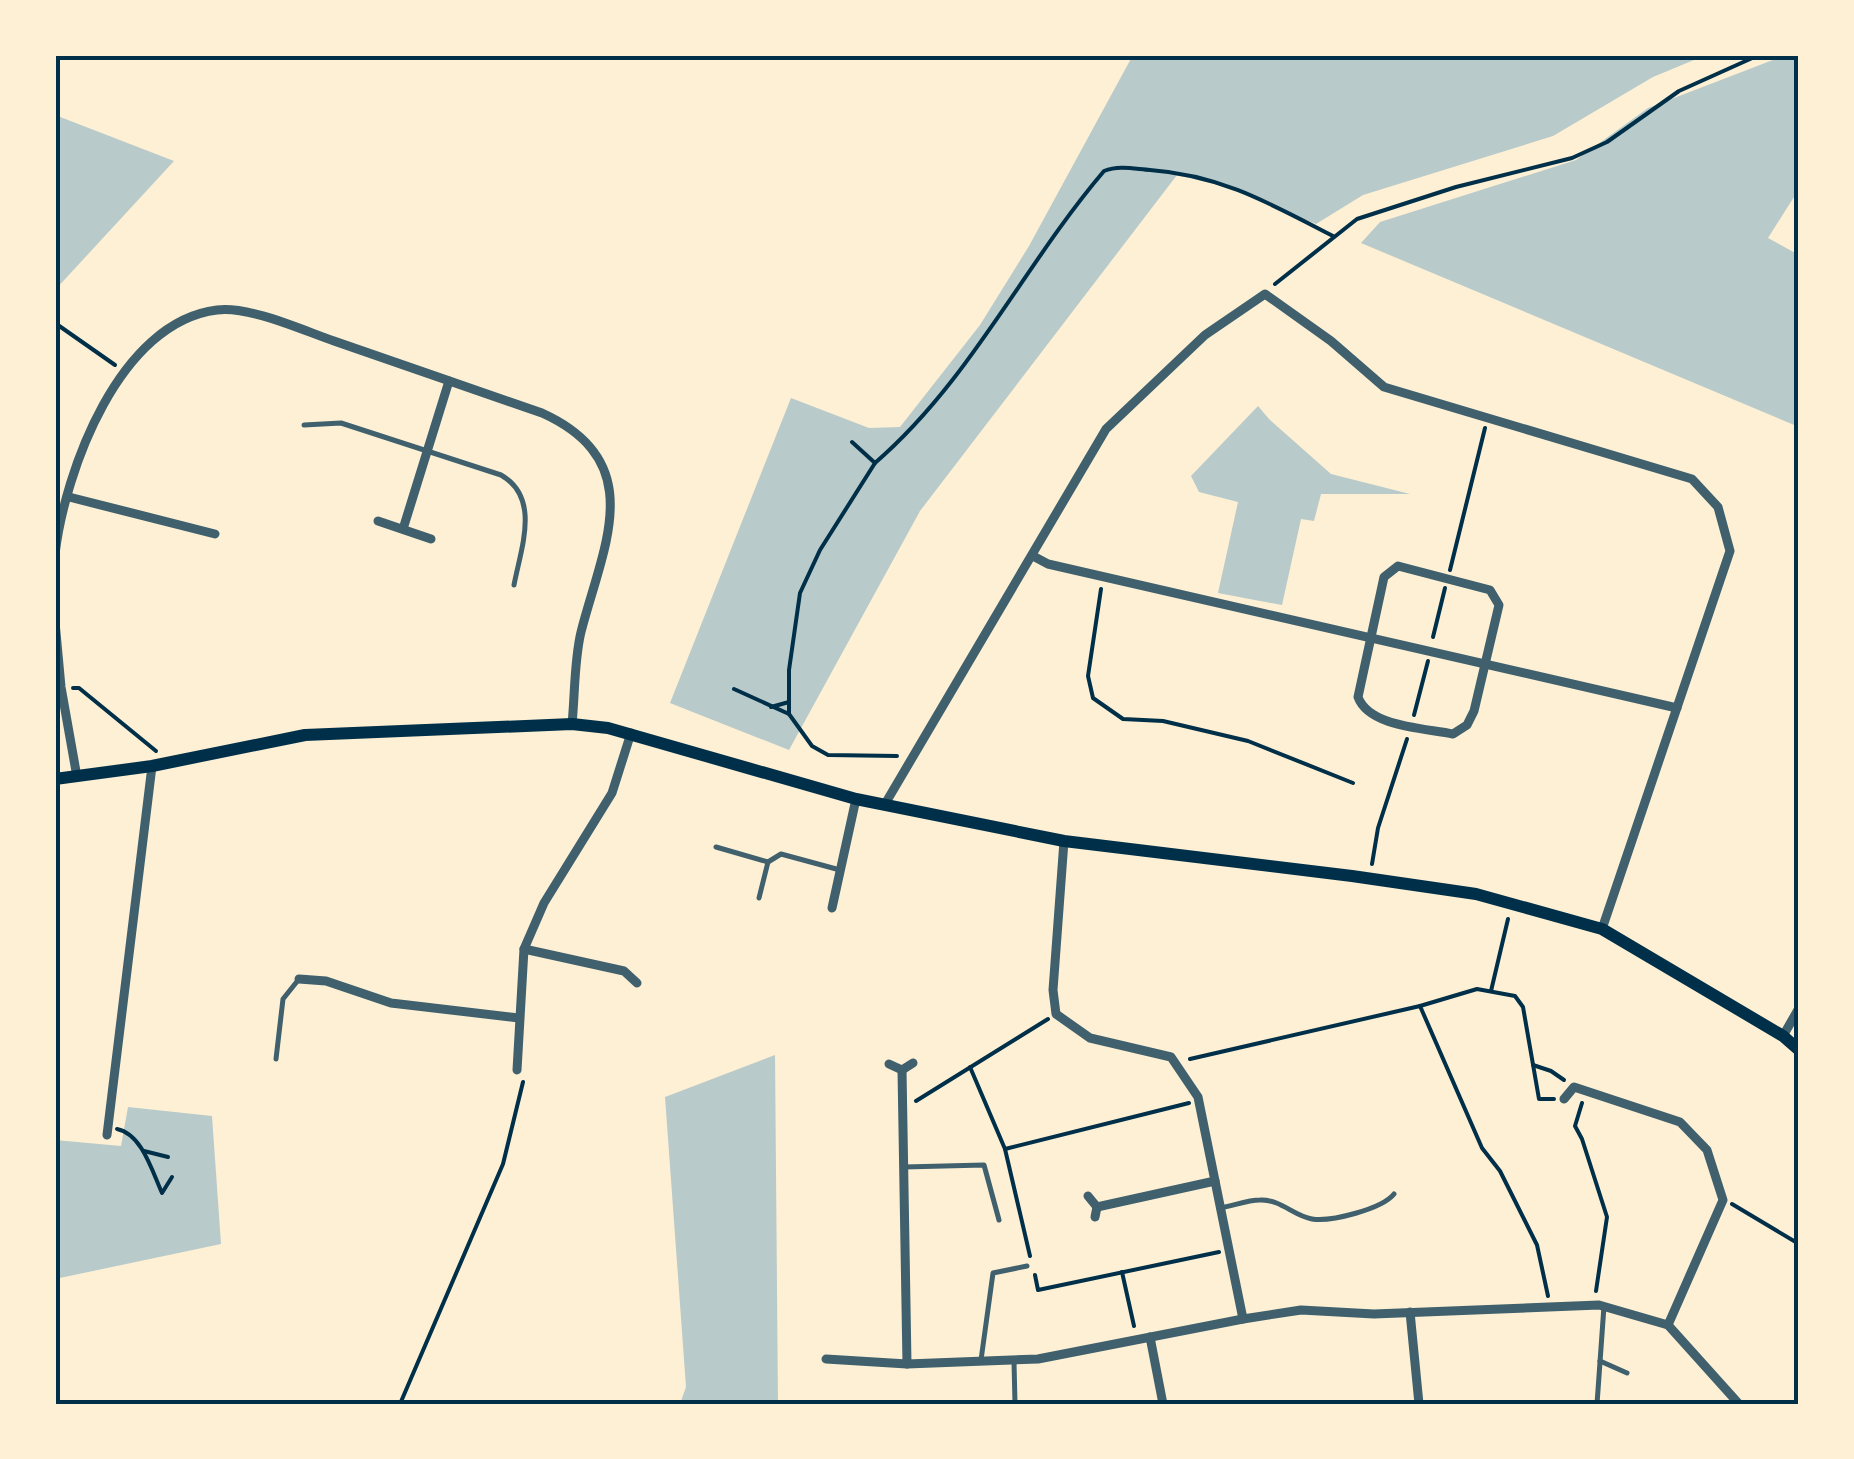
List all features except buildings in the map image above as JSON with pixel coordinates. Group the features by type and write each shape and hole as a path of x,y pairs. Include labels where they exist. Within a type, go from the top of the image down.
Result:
{"main road":[{"path":"55,779 157,765 305,736 572,724 631,733 856,799 1064,841 1476,894 1602,929 1783,1036 1799,1050"}],"street":[{"path":"885,804 1106,428 1206,335 1265,294 1331,341 1384,387 1692,480 1718,507 1730,551 1602,929"},
{"path":"55,554 92,425 123,370 145,347 172,327 218,310 242,312 288,325 567,424 586,440 608,482 612,518 580,636 572,724"},
{"path":"403,530 449,381"},
{"path":"70,496 215,534"},
{"path":"378,521 430,539"},
{"path":"1033,556 1048,564 1676,708"},
{"path":"1398,566 1490,590 1500,605 1486,664 1474,711 1467,725 1453,734 1374,717 1362,710 1358,698 1384,576 1398,566"},
{"path":"55,622 61,686 77,777"},
{"path":"517,1070 524,949 544,903 612,793 631,733"},
{"path":"108,1132 157,765"},
{"path":"832,908 856,799"},
{"path":"1064,841 1052,990 1056,1014 1090,1038 1171,1057 1199,1101 1243,1319"},
{"path":"524,949 624,971 637,983"},
{"path":"299,979 326,981 391,1004 519,1018"},
{"path":"1783,1036 1799,1008"},
{"path":"902,1070 913,1062"},
{"path":"889,1064 902,1070"},
{"path":"902,1070 908,1364"},
{"path":"1564,1099 1574,1087 1680,1122 1706,1150 1723,1200 1668,1325"},
{"path":"1088,1196 1096,1212 1215,1181"},
{"path":"826,1359 908,1364 1038,1358 1301,1310 1410,1312 1600,1306 1668,1325 1739,1404"},
{"path":"1410,1312 1420,1404"},
{"path":"1150,1337 1163,1404"}],"lane":[{"path":"304,424 341,422 514,482 524,500 527,520 514,585"},
{"path":"716,848 768,862 782,854 840,870"},
{"path":"759,898 768,862"},
{"path":"276,1059 283,1000 299,979"},
{"path":"904,1167 984,1165 999,1220"},
{"path":"1220,1208 1258,1200 1290,1207 1309,1219 1329,1218 1376,1207 1394,1194"},
{"path":"981,1360 993,1273 1027,1266"},
{"path":"1597,1404 1600,1306"},
{"path":"1014,1359 1015,1404"},
{"path":"1600,1361 1627,1373"}],"path":[{"path":"1265,294 1357,219 1377,210 1572,158 1607,142 1679,91 1759,55"},
{"path":"896,756 828,755 812,746 789,714 789,670 800,593 820,550 875,463 922,420 976,352 1047,243 1104,171 1114,167 1168,171 1225,183 1333,236"},
{"path":"55,323 123,370"},
{"path":"852,442 875,463"},
{"path":"1104,574 1088,676 1093,698 1123,719 1163,721 1248,742 1354,783"},
{"path":"61,686 78,688 157,752 157,765"},
{"path":"734,688 789,714"},
{"path":"771,707 788,702"},
{"path":"1491,991 1511,904"},
{"path":"1174,1062 1420,1006 1477,989 1515,996 1521,1002 1540,1099 1564,1099"},
{"path":"1420,1006 1482,1148 1500,1171 1538,1246 1550,1306"},
{"path":"903,1109 1056,1014"},
{"path":"1533,1065 1551,1070 1574,1087"},
{"path":"970,1067 1005,1149 1038,1290 1229,1250"},
{"path":"400,1404 503,1164 524,1076 517,1070"},
{"path":"1586,1091 1575,1126 1607,1217 1600,1306"},
{"path":"1005,1149 1199,1101"},
{"path":"108,1132 128,1132 162,1193 172,1176"},
{"path":"142,1152 168,1158"},
{"path":"1723,1200 1799,1244"},
{"path":"1122,1272 1138,1339"}],"shaded area":[{"path":"1133,55 1706,55 1653,77 1553,136 1363,195 1316,224 1231,188 1177,175 920,511 789,750 670,703 791,398 869,428 900,427 980,325 1029,246"},
{"path":"1786,55 1799,55 1799,189 1768,238 1799,255 1799,427 1361,243 1380,222 1576,160 1648,108"},
{"path":"55,115 174,161 55,290"},
{"path":"1258,406 1331,474 1410,494 1321,494 1314,521 1301,519 1282,605 1218,593 1238,502 1199,492 1191,476"},
{"path":"775,1055 778,1404 680,1404 686,1387 665,1097"},
{"path":"128,1107 212,1116 221,1244 55,1279 55,1140 121,1146"}]}
